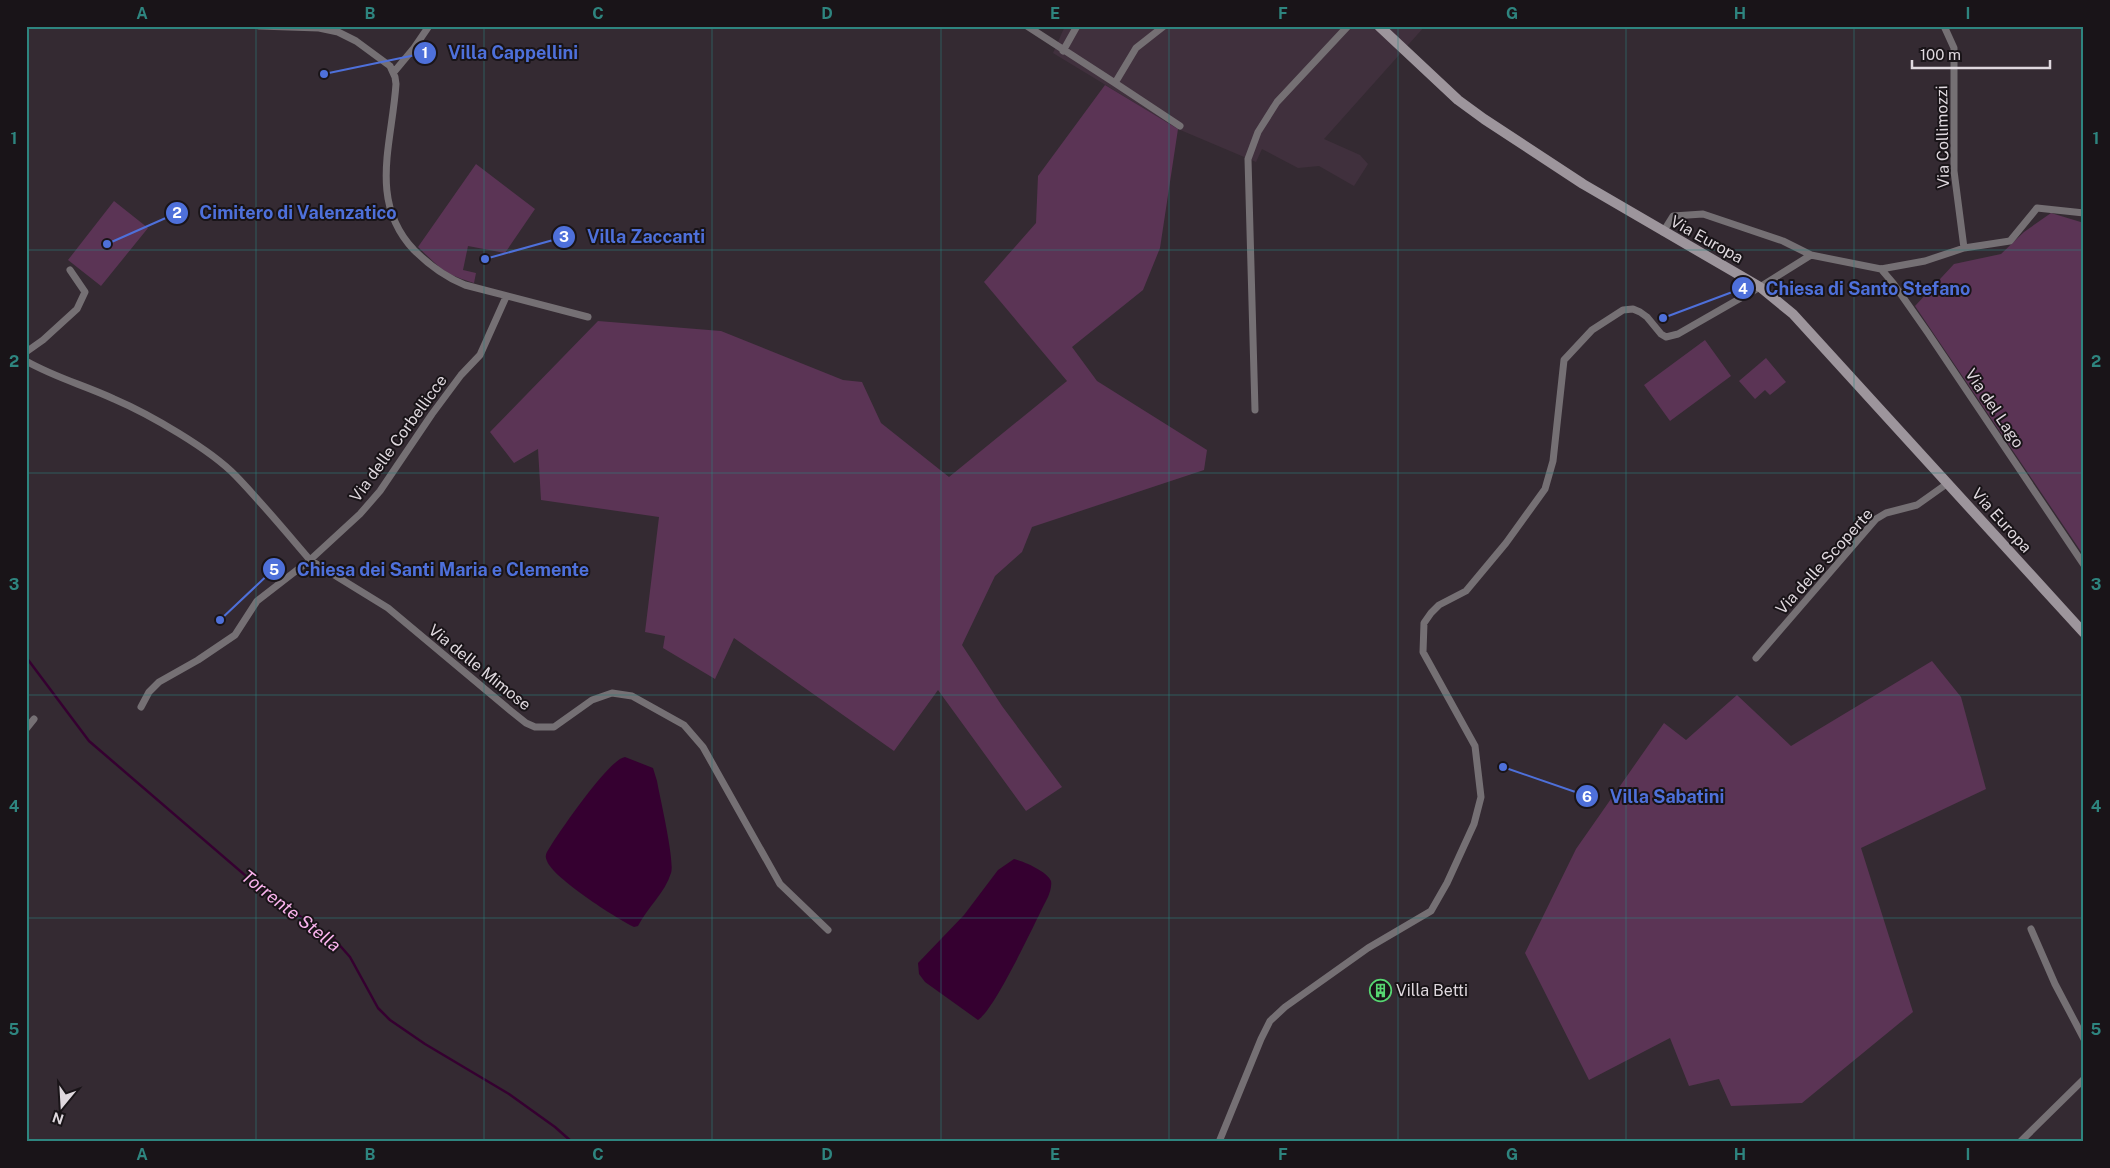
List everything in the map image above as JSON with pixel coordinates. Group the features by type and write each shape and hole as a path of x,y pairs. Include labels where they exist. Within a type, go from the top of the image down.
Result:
{"main road":[{"name":"Via Europa","path":"1379,26 1464,105 1583,184 1760,287 1793,314 2084,633"}],"street":[{"path":"259,26 319,28 338,32 356,41 386,63 394,72 396,92 386,184 389,206 395,224 402,236 421,256 446,277 465,285 588,318"},
{"path":"394,72 429,26"},
{"path":"1027,26 1180,126"},
{"path":"1063,51 1077,26"},
{"path":"1115,83 1136,48 1164,26"},
{"path":"1255,410 1248,159 1258,132 1278,102 1348,26"},
{"name":"Via Collimozzi","path":"1944,26 1954,48 1954,171 1964,248"},
{"path":"1663,232 1674,216 1703,214 1783,241 1811,255 1881,269 1925,261 1964,248 2010,241 2037,208 2084,213"},
{"path":"1220,1142 1270,1021 1285,1007 1368,948 1431,911 1448,884 1474,824 1481,796 1475,746 1423,652 1424,623 1439,605 1466,591 1506,542 1545,489 1553,461 1564,360 1592,330 1623,310 1633,309 1648,317 1661,334 1670,336 1678,334 1811,255"},
{"name":"Via del Lago","path":"1881,269 1893,283 2084,565"},
{"path":"26,352 43,340 77,309 85,292 70,270"},
{"name":"Via delle Corbellicce","path":"141,708 149,692 159,682 198,660 235,635 257,601 310,560 360,514 380,491 455,383 480,355 506,297"},
{"path":"26,361 50,374 114,399 165,426 217,460 236,476 310,560"},
{"name":"Via delle Scoperte","path":"1756,658 1876,519 1886,513 1917,505 1948,483"},
{"name":"Via delle Mimose","path":"310,560 388,608 526,723 535,727 554,727 592,700 612,693 632,696 684,725 703,747 780,884 828,930"},
{"path":"26,729 34,719"},
{"path":"2031,929 2055,984 2084,1039"},
{"path":"2020,1142 2084,1080"}],"shaded area":[{"path":"1065,26 1425,26 1324,139 1360,155 1368,164 1354,186 1319,166 1298,168 1262,149 1256,162 1178,129 1053,53"},
{"path":"1105,85 1178,129 1160,248 1143,290 1072,347 1097,381 1207,450 1204,470 1032,527 1022,552 995,576 962,645 1002,706 1062,787 1026,811 938,690 894,751 734,638 715,679 663,648 665,636 645,632 659,517 541,500 538,449 514,463 490,432 598,321 721,331 843,380 862,382 881,423 949,477 1067,381 984,282 1036,223 1038,176"},
{"path":"476,164 535,209 505,253 468,246 463,270 476,273 474,283 456,277 443,269 418,247"},
{"path":"114,201 148,228 101,286 68,260"},
{"path":"2051,213 2084,223 2084,556 1915,306 1954,264 2001,254 2024,232"},
{"path":"1705,340 1731,376 1670,421 1644,385"},
{"path":"1766,358 1786,382 1770,395 1765,390 1755,399 1739,381"},
{"path":"1932,661 1961,697 1986,789 1861,848 1913,1012 1802,1103 1731,1106 1719,1079 1689,1086 1670,1038 1589,1080 1525,953 1576,849 1664,723 1686,740 1737,695 1791,746"},
{"path":"625,757 653,768 667,829 672,866 665,887 638,926 634,927 600,907 572,887 552,868 546,857 555,839 585,797 608,770"},
{"path":"1014,859 1029,864 1045,874 1051,881 1051,889 1004,983 985,1013 978,1020 925,982 919,974 918,963 964,915 998,870"}],"waterway":[{"name":"Torrente Stella","path":"26,657 89,741 267,894 335,940 350,957 378,1008 390,1020 425,1044 509,1094 555,1127 572,1142"}],"place":[{"name":"Villa Cappellini","path":"324,74"},
{"name":"Cimitero di Valenzatico","path":"107,244"},
{"name":"Villa Zaccanti","path":"485,259"},
{"name":"Chiesa di Santo Stefano","path":"1663,318"},
{"name":"Chiesa dei Santi Maria e Clemente","path":"220,620"},
{"name":"Villa Sabatini","path":"1503,767"},
{"name":"Villa Betti","path":"1380,990"}]}
